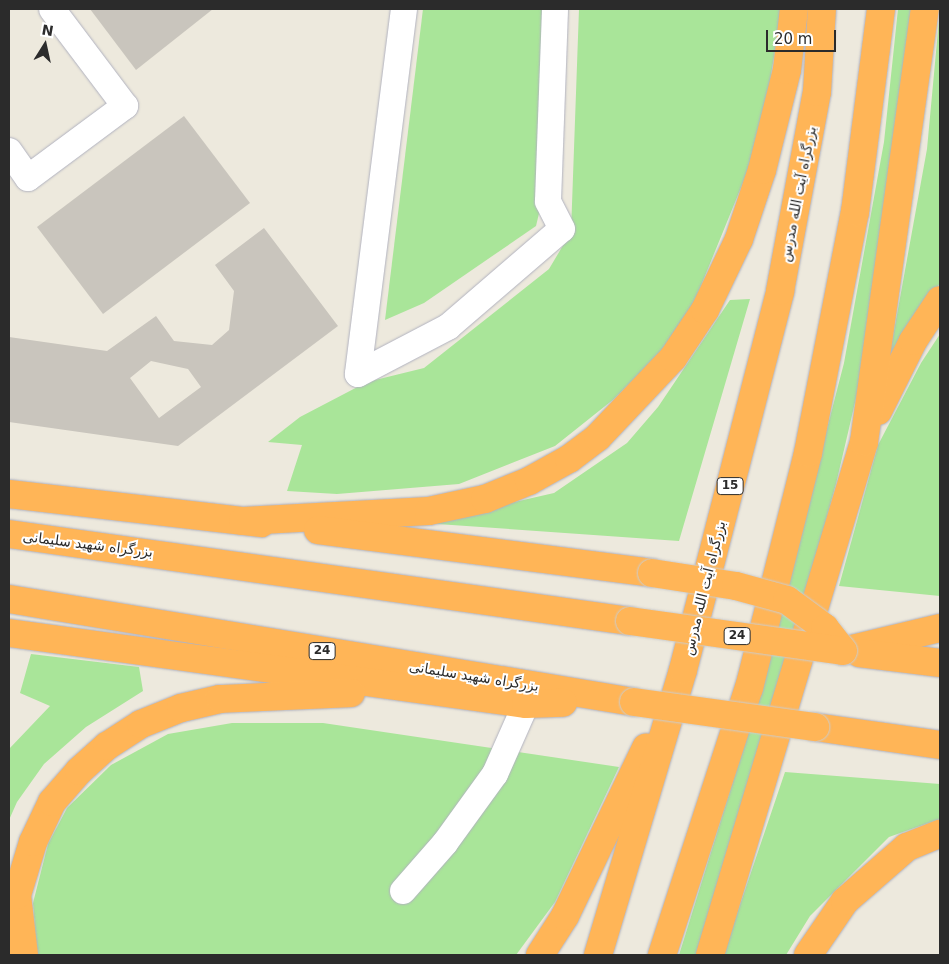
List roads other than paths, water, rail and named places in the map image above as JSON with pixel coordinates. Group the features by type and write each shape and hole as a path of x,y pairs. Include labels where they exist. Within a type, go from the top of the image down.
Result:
{"highway":[{"path":"243,521 430,511 485,499 529,481 569,459 598,436 673,358 705,310 739,239 762,170 787,70 794,9"},
{"name":"بزرگراه آیت الله مدرس","path":"598,955 683,670 780,291 817,92 822,9"},
{"path":"662,955 749,688 808,453 855,212 881,9"},
{"path":"864,442 925,9"},
{"path":"710,955 864,442 892,380 940,300"},
{"path":"9,494 243,521 652,573 736,586 787,600 825,628 843,651 940,628"},
{"name":"بزرگراه شهید سلیمانی","path":"9,534 940,663"},
{"name":"بزرگراه شهید سلیمانی","path":"9,599 634,702 940,745"},
{"path":"9,633 526,704 634,702"},
{"path":"540,955 565,916 683,670"},
{"path":"24,955 18,895 33,842 52,802 79,770 107,746 141,724 181,708 220,699 424,690"},
{"path":"808,955 845,901 907,848 940,834"}],"lane":[{"path":"9,151 28,178 125,106 52,9"},
{"path":"404,9 358,374 448,327 562,229 548,201 555,9"},
{"path":"403,891 445,843 495,774 526,704"}]}
